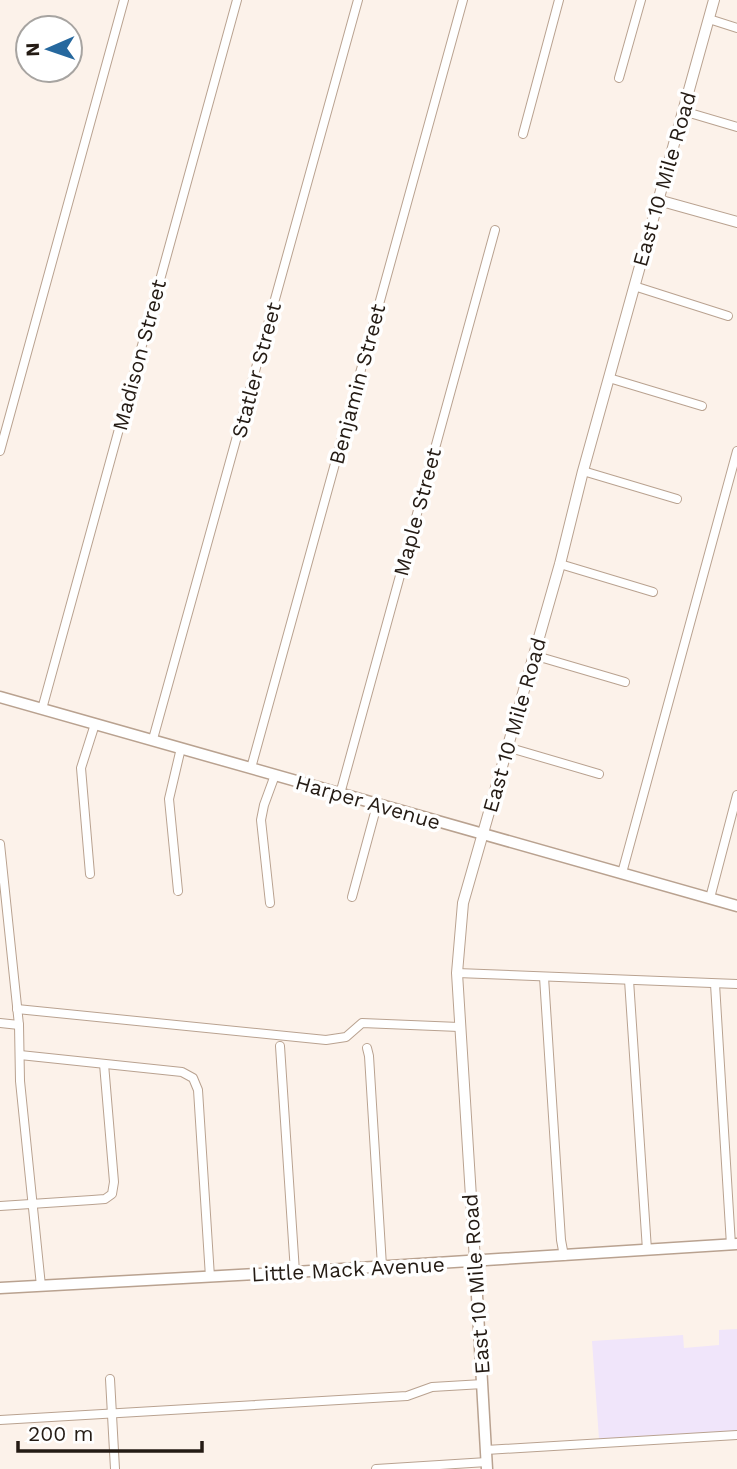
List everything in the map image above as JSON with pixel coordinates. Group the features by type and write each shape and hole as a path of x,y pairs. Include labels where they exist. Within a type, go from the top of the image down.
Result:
{"main road":[{"name":"Harper Avenue","path":"1,701 42,709 153,739 737,906"},
{"name":"Little Mack Avenue","path":"0,1288 734,1245"},
{"name":"East 10 Mile Road","path":"475,1261 487,1460"}],"street":[{"path":"0,451 124,0"},
{"name":"Madison Street","path":"42,709 237,0"},
{"name":"Statler Street","path":"153,739 358,0"},
{"name":"Benjamin Street","path":"251,768 463,0"},
{"path":"523,134 559,0"},
{"path":"619,78 642,0"},
{"name":"East 10 Mile Road","path":"475,1261 457,973 463,903 560,564 608,378 714,0"},
{"path":"709,19 737,28"},
{"path":"683,111 737,127"},
{"path":"658,200 737,222"},
{"name":"Maple Street","path":"340,794 495,230"},
{"path":"634,286 728,316"},
{"path":"608,378 702,406"},
{"path":"622,873 737,451"},
{"path":"583,471 677,499"},
{"path":"560,564 653,592"},
{"path":"533,654 625,682"},
{"path":"90,874 81,768 95,724"},
{"path":"507,747 599,774"},
{"path":"178,891 169,799 181,748"},
{"path":"270,903 261,820 275,775"},
{"path":"710,898 737,795"},
{"path":"352,897 377,805"},
{"path":"0,844 19,1025 20,1081 41,1286"},
{"path":"457,973 737,985"},
{"path":"544,977 561,1240 565,1256"},
{"path":"629,981 647,1250"},
{"path":"715,984 734,1245"},
{"path":"17,1009 326,1040 346,1037 362,1023 459,1027"},
{"path":"0,1023 19,1025"},
{"path":"280,1046 295,1272"},
{"path":"367,1048 382,1266"},
{"path":"20,1055 182,1072 193,1078 198,1090 210,1277"},
{"path":"0,1206 105,1199 112,1194 114,1182 104,1064"},
{"path":"110,1379 115,1469"},
{"path":"0,1420 407,1396 432,1387 483,1384"},
{"path":"376,1469 737,1435"}],"shaded area":[{"path":"737,1329 737,1431 599,1439 592,1341 683,1335 684,1348 719,1345 719,1330"}]}
